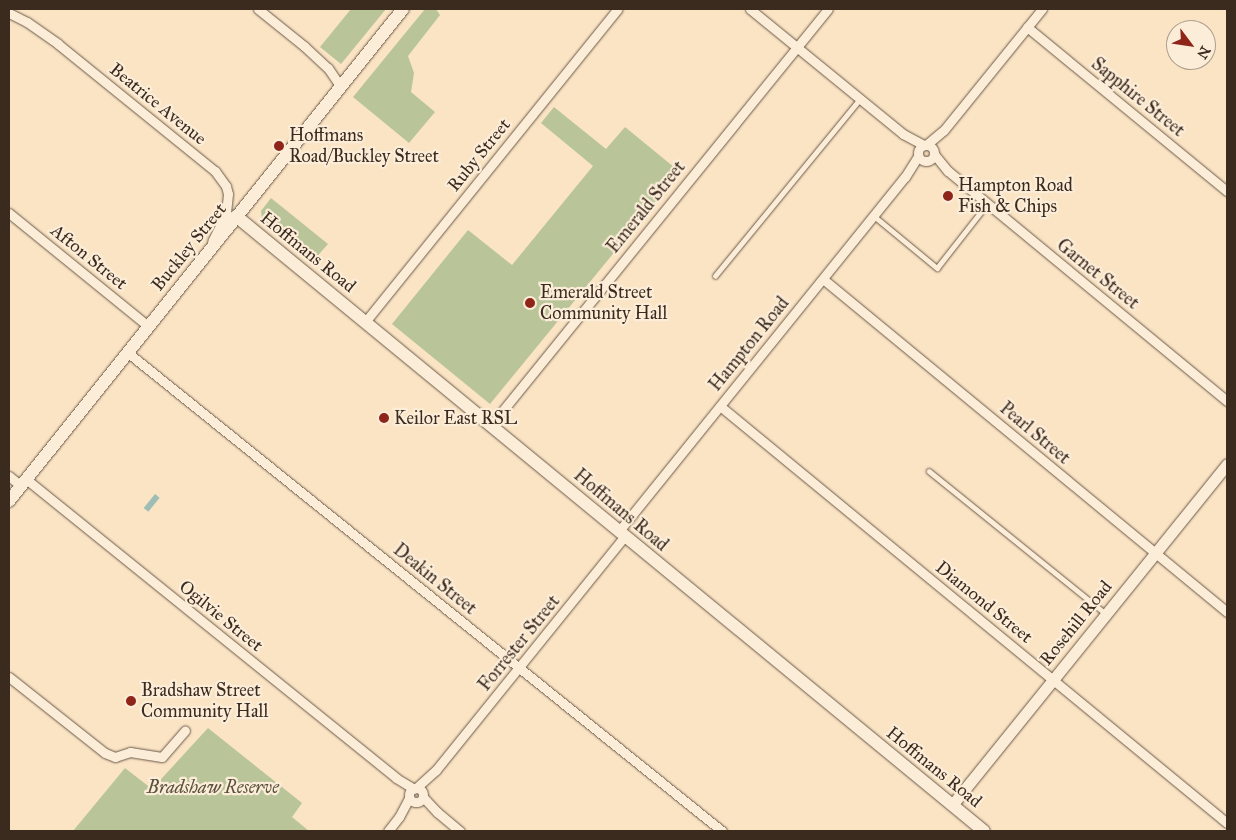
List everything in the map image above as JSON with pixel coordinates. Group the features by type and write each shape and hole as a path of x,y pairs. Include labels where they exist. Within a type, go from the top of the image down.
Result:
{"main road":[{"name":"Buckley Street","path":"9,501 208,250 402,11"},
{"name":"Hoffmans Road","path":"236,216 984,831"}],"street":[{"path":"258,9 328,68 341,86"},
{"name":"Ruby Street","path":"365,322 618,9"},
{"name":"Garnet Street","path":"750,9 1227,401"},
{"name":"Emerald Street","path":"491,425 828,9"},
{"name":"Hampton Road","path":"622,534 720,406 1042,9"},
{"name":"Beatrice Avenue","path":"9,14 27,22 58,44 215,171 226,186 228,203 226,214 208,250"},
{"name":"Sapphire Street","path":"1028,27 1227,192"},
{"name":"Afton Street","path":"9,213 148,326"},
{"name":"Pearl Street","path":"823,279 1227,612"},
{"name":"Deakin Street","path":"127,352 722,831"},
{"name":"Diamond Street","path":"720,406 1227,823"},
{"name":"Rosehill Road","path":"952,805 1227,464"},
{"name":"Ogilvie Street","path":"9,476 24,482 460,831"},
{"name":"Forrester Street","path":"388,831 520,668 622,534"},
{"path":"9,677 105,753 115,757 130,752 162,757 185,731"}],"lane":[{"path":"715,276 860,99"},
{"path":"874,216 937,268 987,204"},
{"path":"929,471 1106,614"}],"green space":[{"path":"351,9 386,9 341,64 320,47"},
{"path":"425,9 436,9 440,15 408,56 414,73 411,92 435,112 409,143 353,97"},
{"path":"554,107 606,149 625,127 680,172 490,404 392,324 468,230 512,265 593,166 541,123"},
{"path":"271,198 328,244 313,261 262,219 261,211"},
{"name":"Bradshaw Reserve","path":"208,728 302,803 292,817 309,831 73,831 125,768 152,789"}],"water":[{"path":"155,494 160,498 148,512 144,508"}],"place":[{"name":"Hoffmans Road/Buckley Street","path":"279,146"},
{"name":"Hampton Road Fish & Chips","path":"948,196"},
{"name":"Emerald Street Community Hall","path":"530,303"},
{"name":"Keilor East RSL","path":"384,418"},
{"name":"Bradshaw Street Community Hall","path":"131,701"}]}
